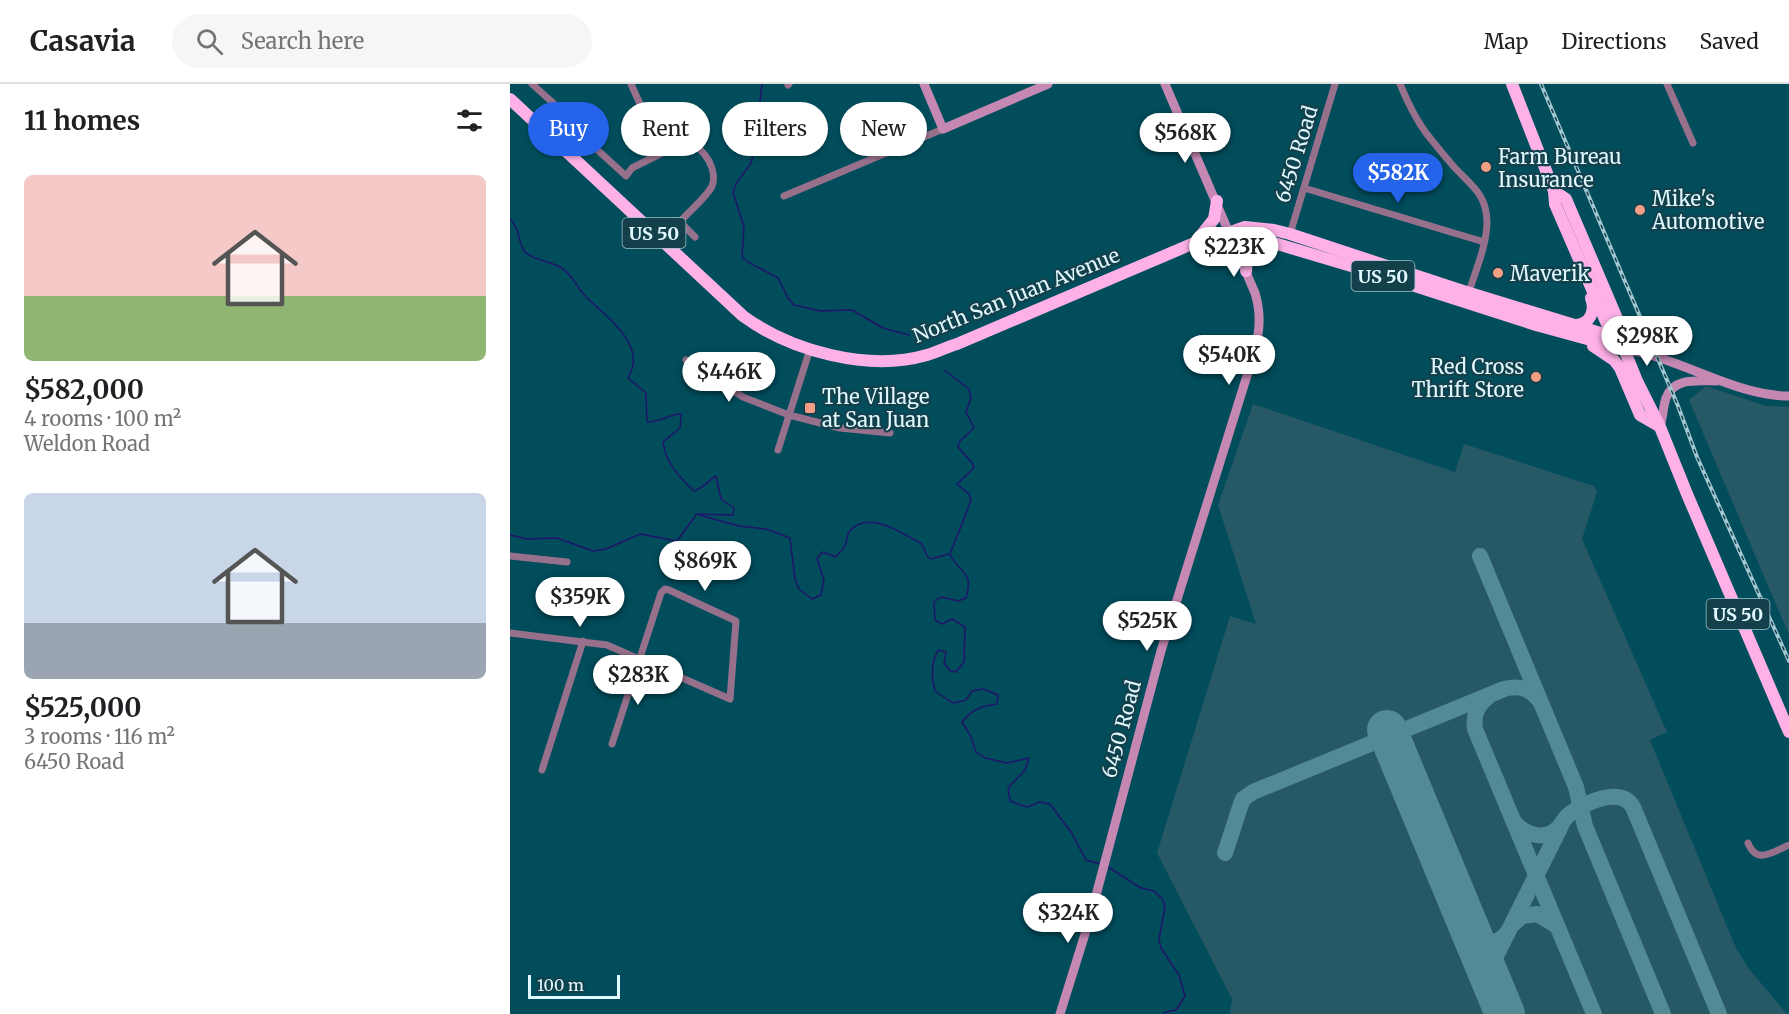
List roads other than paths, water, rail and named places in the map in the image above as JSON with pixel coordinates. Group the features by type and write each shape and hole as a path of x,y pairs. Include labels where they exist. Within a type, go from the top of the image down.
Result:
{"highway":[{"path":"1512,84 1554,191 1555,204 1607,324 1624,349"},
{"name":"North San Juan Avenue","path":"510,99 743,316 770,333 810,349 862,359 896,360 926,355 1195,242 1245,227 1290,234 1576,325 1607,335 1624,349"},
{"path":"1554,191 1566,199 1622,330 1624,349"},
{"path":"1195,242 1212,223 1216,201"},
{"name":"North San Juan Avenue","path":"1228,233 1368,271 1536,325 1624,349"},
{"path":"1246,271 1250,250 1259,243 1268,242"},
{"path":"1575,250 1574,261 1593,304 1589,320 1576,325"},
{"name":"US 50","path":"1536,325 1604,352 1620,368 1640,415 1660,427"},
{"name":"US 50","path":"1624,349 1660,427 1789,732"}],"street":[{"path":"532,84 572,120 580,134 626,176 632,168 656,156"},
{"path":"631,84 639,102"},
{"path":"924,84 943,129"},
{"path":"784,196 1047,84"},
{"path":"1165,84 1246,271"},
{"name":"6450 Road","path":"1290,234 1335,84"},
{"path":"1400,84 1425,131 1456,168 1473,183 1482,198 1486,222 1484,242 1469,292"},
{"path":"1667,84 1693,143"},
{"path":"695,237 680,222 712,186 714,176 706,156"},
{"path":"1304,188 1484,242"},
{"name":"6450 Road","path":"1060,1014 1090,918 1164,643 1255,350 1260,317 1255,293 1246,271"},
{"path":"778,450 810,349"},
{"path":"1624,349 1646,352 1723,381 1766,393 1789,396"},
{"path":"686,360 743,397 789,415 840,428 890,433"},
{"path":"1660,427 1666,396 1671,389 1689,381 1723,381"},
{"path":"510,556 567,562"},
{"path":"510,633 607,645 640,660 730,699 737,624 732,618 665,589 661,592 640,660 612,744"},
{"path":"542,770 583,641"},
{"path":"1748,843 1752,852 1758,855 1765,855 1789,845"}],"waterway":[{"path":"762,84 754,152 751,163 733,192 744,227 742,257 778,278 794,305 820,311 852,310 883,328 909,335"},
{"path":"510,219 514,223 525,252 559,266 567,272 587,298 625,336 633,355 633,365 628,378 646,393 647,422 681,414 680,428 663,442 670,463 694,491 716,476 721,499 734,508 733,515 696,514"},
{"path":"944,370 969,389 971,398 966,412 974,428 960,441 958,447 974,468 957,484 969,494 971,501 950,554 967,577 966,598 958,601 941,597 934,602 935,620 942,624 952,619 965,627 964,662 956,672 950,671 944,663 946,652 938,650 932,670 935,691 953,703 966,700 972,691 983,689 998,695 997,704 977,709 962,722 976,752 985,758 1007,763 1029,758 1025,770 1008,788 1010,801 1027,807 1040,802 1050,804 1071,832 1086,860 1100,864"},
{"path":"510,535 527,539 557,538 593,551 606,549 640,534 677,541 696,515"},
{"path":"699,515 739,526 766,529 790,538 795,579 799,589 812,599 821,595 824,580 817,559 822,552 836,557 845,546 849,532 865,522 885,525 922,544 927,556 931,559 949,554"},
{"path":"1108,867 1141,888 1154,891 1163,900 1165,907 1159,939 1161,948 1179,975 1185,996 1176,1010 1164,1014"}],"railway":[{"path":"1541,84 1678,406 1697,457 1789,661"}],"place":[{"name":"Farm Bureau Insurance","path":"1486,167"},
{"name":"Mike's Automotive","path":"1640,210"},
{"name":"Maverik","path":"1498,273"},
{"name":"Red Cross Thrift Store","path":"1536,377"},
{"name":"The Village at San Juan","path":"810,408"}]}
